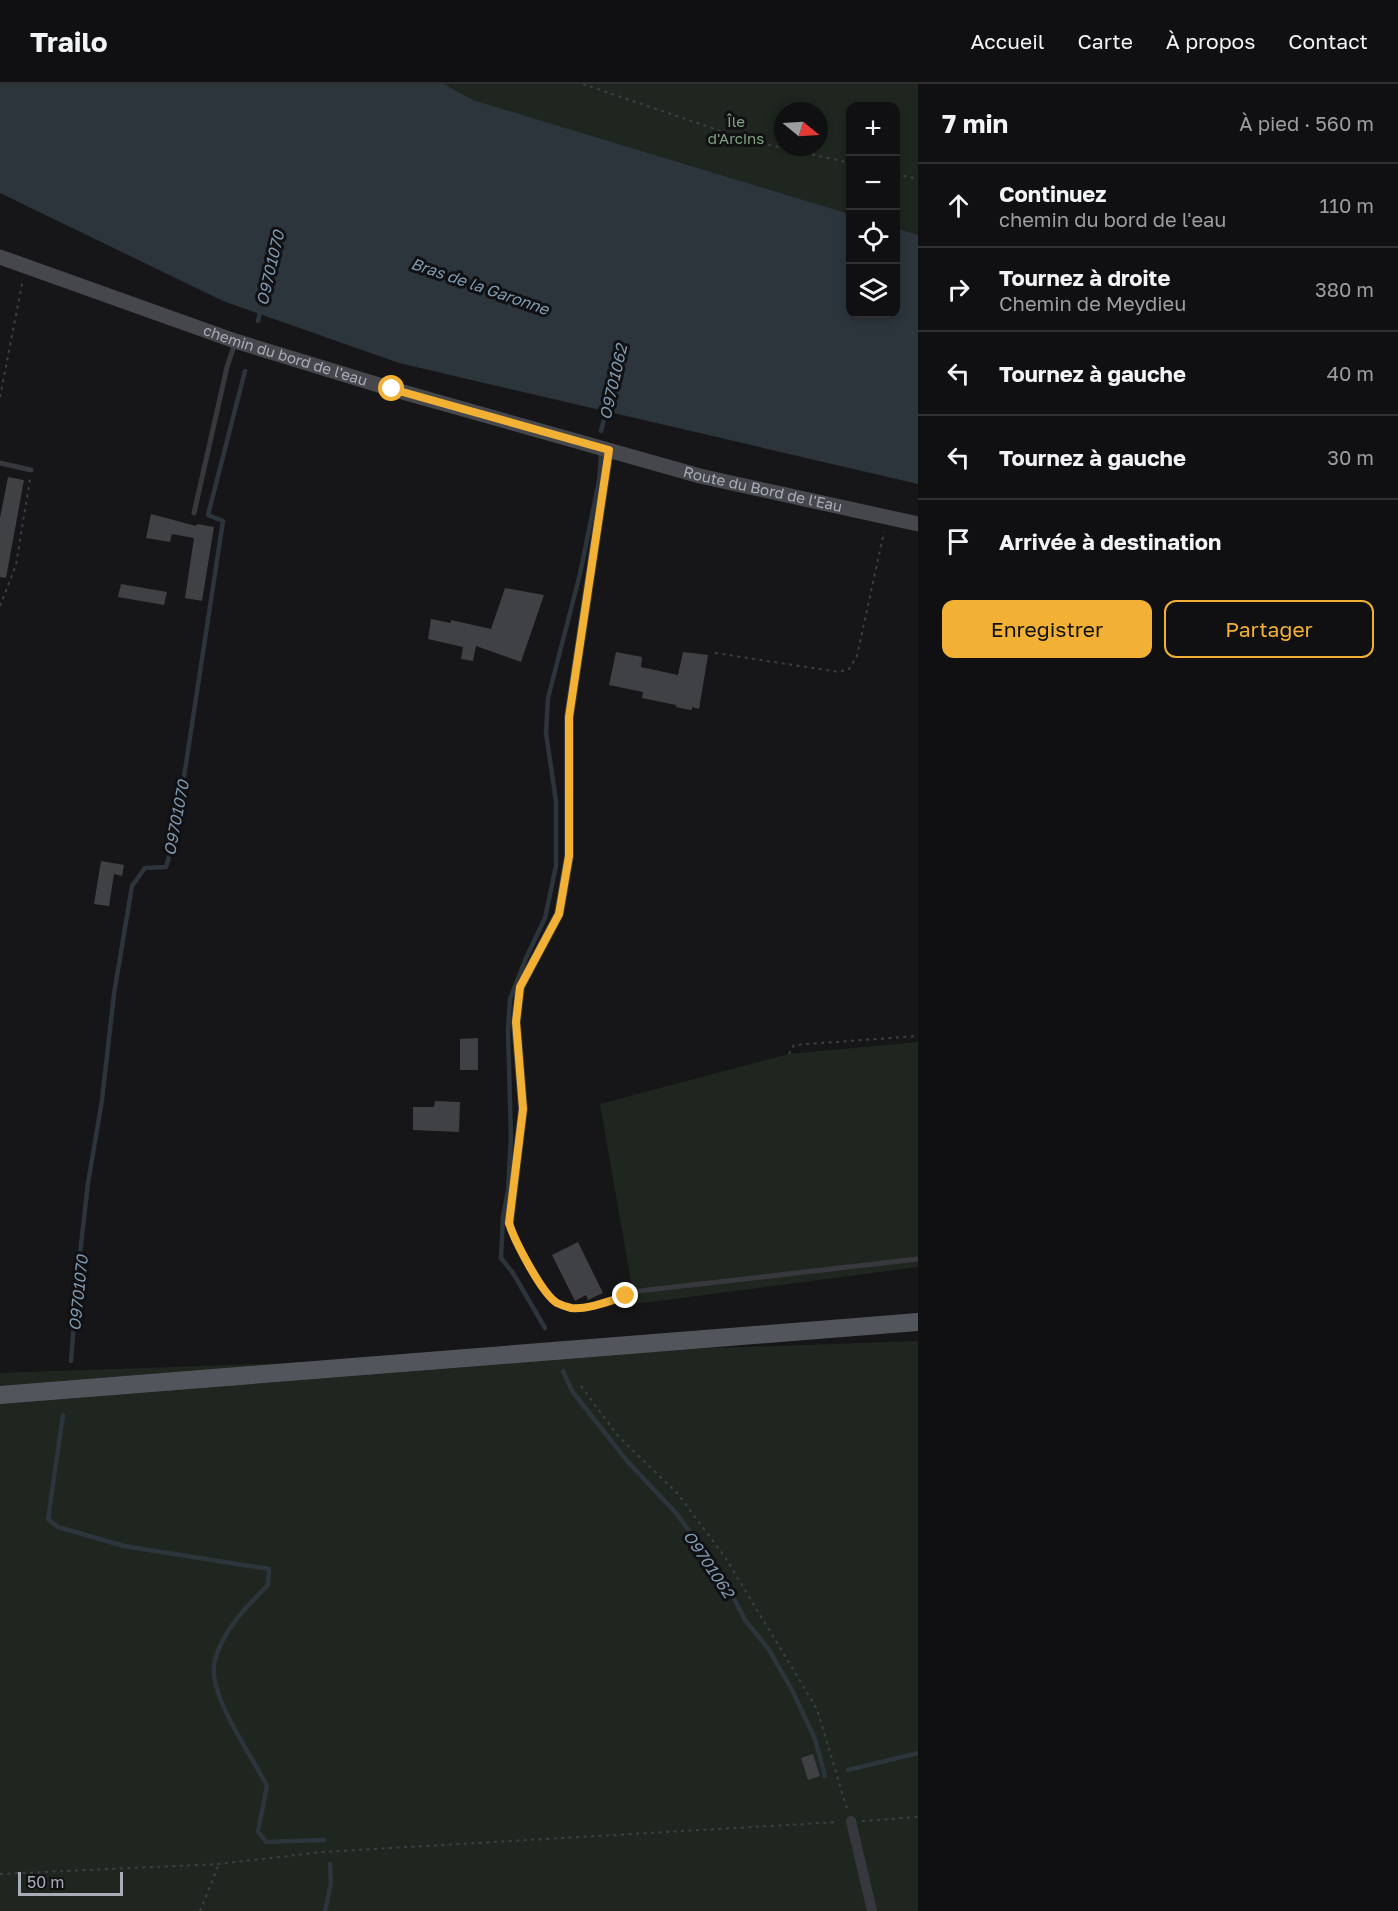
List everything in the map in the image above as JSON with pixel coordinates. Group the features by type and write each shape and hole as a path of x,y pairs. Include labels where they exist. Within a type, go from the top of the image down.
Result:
{"main road":[{"path":"0,1395 918,1322"}],"street":[{"name":"chemin du bord de l'eau","path":"0,257 235,342 609,450"},
{"name":"Route du Bord de l'Eau","path":"609,450 700,476 918,524"},
{"path":"509,1223 523,1109 516,1022 520,987 559,914 569,856 569,717 609,450"},
{"path":"851,1821 872,1911"}],"lane":[{"path":"194,513 227,367 235,342"},
{"path":"0,463 31,470"},
{"path":"509,1223 513,1237 547,1292 556,1303 569,1307 581,1308 639,1291 918,1259"}],"path":[{"path":"583,84 747,140 846,162"},
{"path":"900,175 918,179"},
{"path":"0,397 19,291 27,266"},
{"path":"0,606 16,565 31,470"},
{"path":"716,653 839,672 849,669 858,656 887,518"},
{"path":"789,1054 794,1045 918,1036"},
{"path":"581,1386 618,1436 677,1493 725,1557 817,1709 851,1821"},
{"path":"0,1874 219,1864 322,1852 918,1817"},
{"path":"200,1911 219,1864"}],"green space":[{"name":"Île d'Arcins","path":"444,84 918,84 918,235 900,229 900,102 846,102 846,213 473,100"},
{"path":"918,1042 918,1267 635,1304 600,1104 789,1054"},
{"path":"918,1341 918,1911 0,1911 0,1373"}],"water":[{"name":"Bras de la Garonne","path":"0,84 444,84 473,100 846,213 846,318 900,318 900,229 918,235 918,484 399,363 223,301 0,193"}],"building":[{"path":"8,477 24,480 6,578 0,577 0,518"},
{"path":"151,514 196,526 197,524 214,527 202,601 185,598 194,538 172,534 170,542 146,538"},
{"path":"121,584 167,592 164,605 118,597"},
{"path":"505,588 544,595 521,662 476,646 473,661 461,659 463,647 428,639 431,619 451,623 451,620 491,629"},
{"path":"616,652 642,657 641,667 678,675 683,652 708,655 699,709 692,707 692,710 685,709 642,698 643,692 609,685"},
{"path":"101,861 124,865 122,876 114,874 109,906 94,904"},
{"path":"478,1038 478,1070 460,1070 460,1039"},
{"path":"435,1101 460,1102 459,1132 413,1130 413,1107 434,1107"},
{"path":"578,1242 603,1293 588,1300 586,1295 575,1301 552,1255"},
{"path":"813,1754 820,1776 808,1780 801,1758"}],"waterway":[{"name":"O9701070","path":"258,321 261,309"},
{"name":"O9701070","path":"71,1361 88,1183 102,1100 114,994 132,886 145,868 166,867 175,836 223,521 208,515 245,371"},
{"name":"O9701062","path":"601,431 607,407"},
{"name":"O9701062","path":"545,1328 513,1273 501,1258 511,1138 508,1030 510,999 545,918 556,866 556,801 546,733 548,698 580,574 599,481 601,455"},
{"name":"O9701062","path":"563,1371 572,1391 628,1462 677,1514 727,1585 745,1620 768,1648 792,1690 815,1739 825,1776"},
{"name":"O9701070","path":"63,1415 48,1519 58,1527 124,1546 269,1569 268,1585 237,1619 219,1649 214,1673 217,1689 232,1724 267,1786 258,1831 266,1842 324,1840"},
{"name":"O9701062","path":"848,1770 918,1753"},
{"name":"O9701070","path":"325,1911 331,1883 330,1864"}],"route":[{"path":"392,389 609,450 569,717 569,856 559,914 520,987 516,1022 523,1109 509,1223 513,1237 527,1262 556,1303 581,1308 626,1296"}]}
